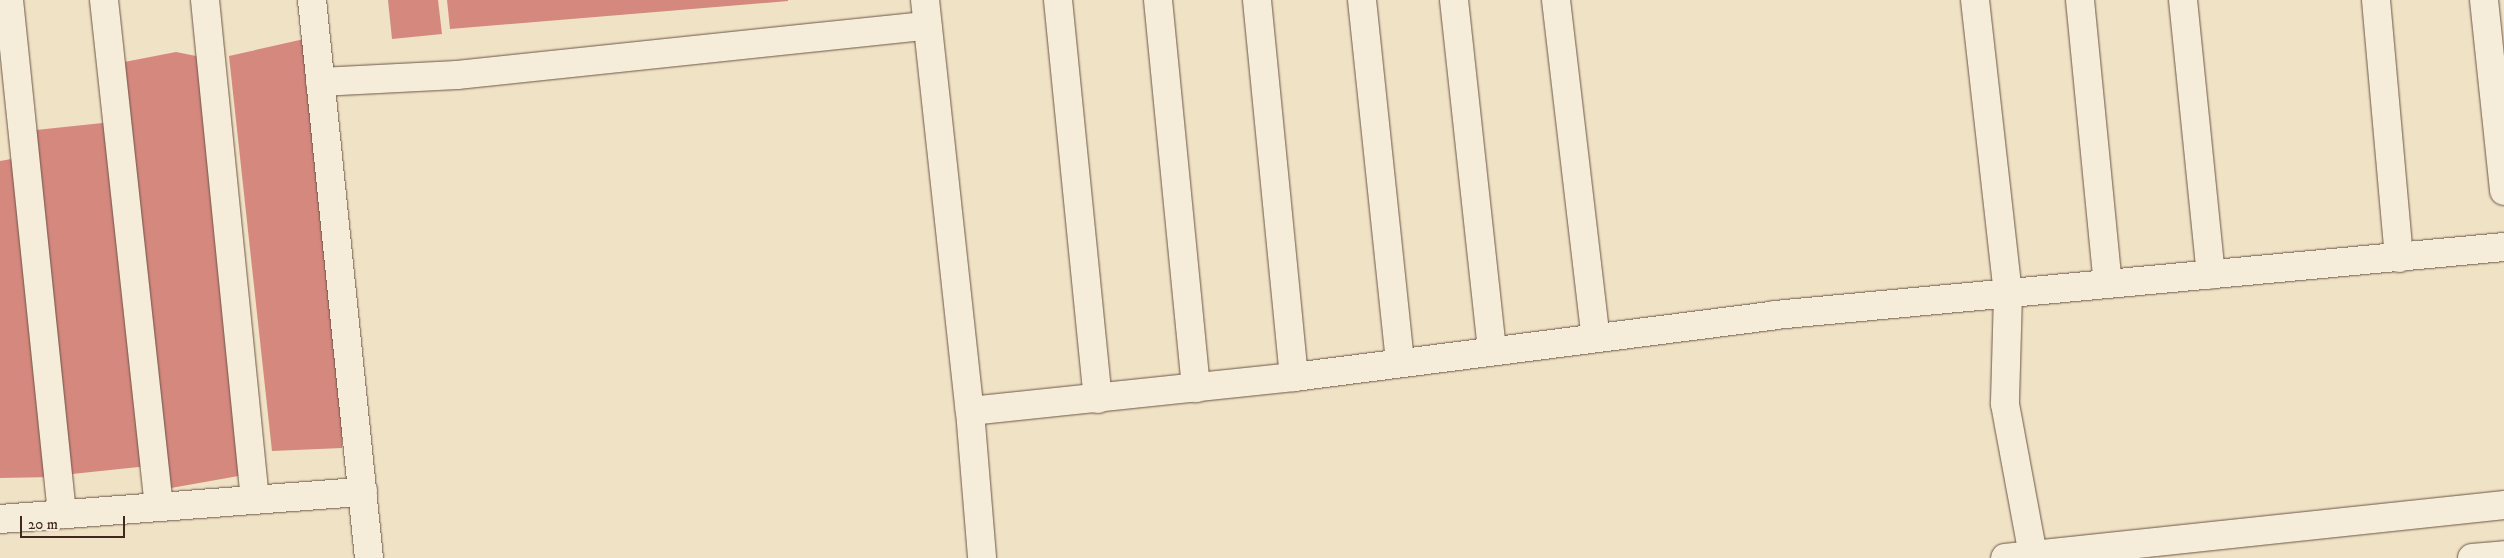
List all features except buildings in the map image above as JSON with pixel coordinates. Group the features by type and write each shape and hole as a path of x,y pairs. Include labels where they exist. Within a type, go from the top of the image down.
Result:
{"street":[{"path":"9,0 62,514"},
{"path":"104,0 159,507"},
{"path":"205,0 255,500"},
{"path":"312,0 369,558"},
{"path":"1058,0 1098,399"},
{"path":"1158,0 1196,388"},
{"path":"1257,0 1294,377"},
{"path":"1362,0 1400,363"},
{"path":"1454,0 1492,351"},
{"path":"1556,0 1596,338"},
{"path":"1975,0 2008,294 2005,404 2033,555"},
{"path":"2080,0 2108,284"},
{"path":"2183,0 2211,275"},
{"path":"2376,0 2399,258"},
{"path":"2484,0 2504,191"},
{"path":"320,82 457,75 926,13 970,410 982,558"},
{"path":"970,410 1098,399 1294,377 1775,315 2504,247"},
{"path":"0,519 363,492"},
{"path":"2005,558 2504,505"},
{"path":"2472,558 2504,555"}]}
